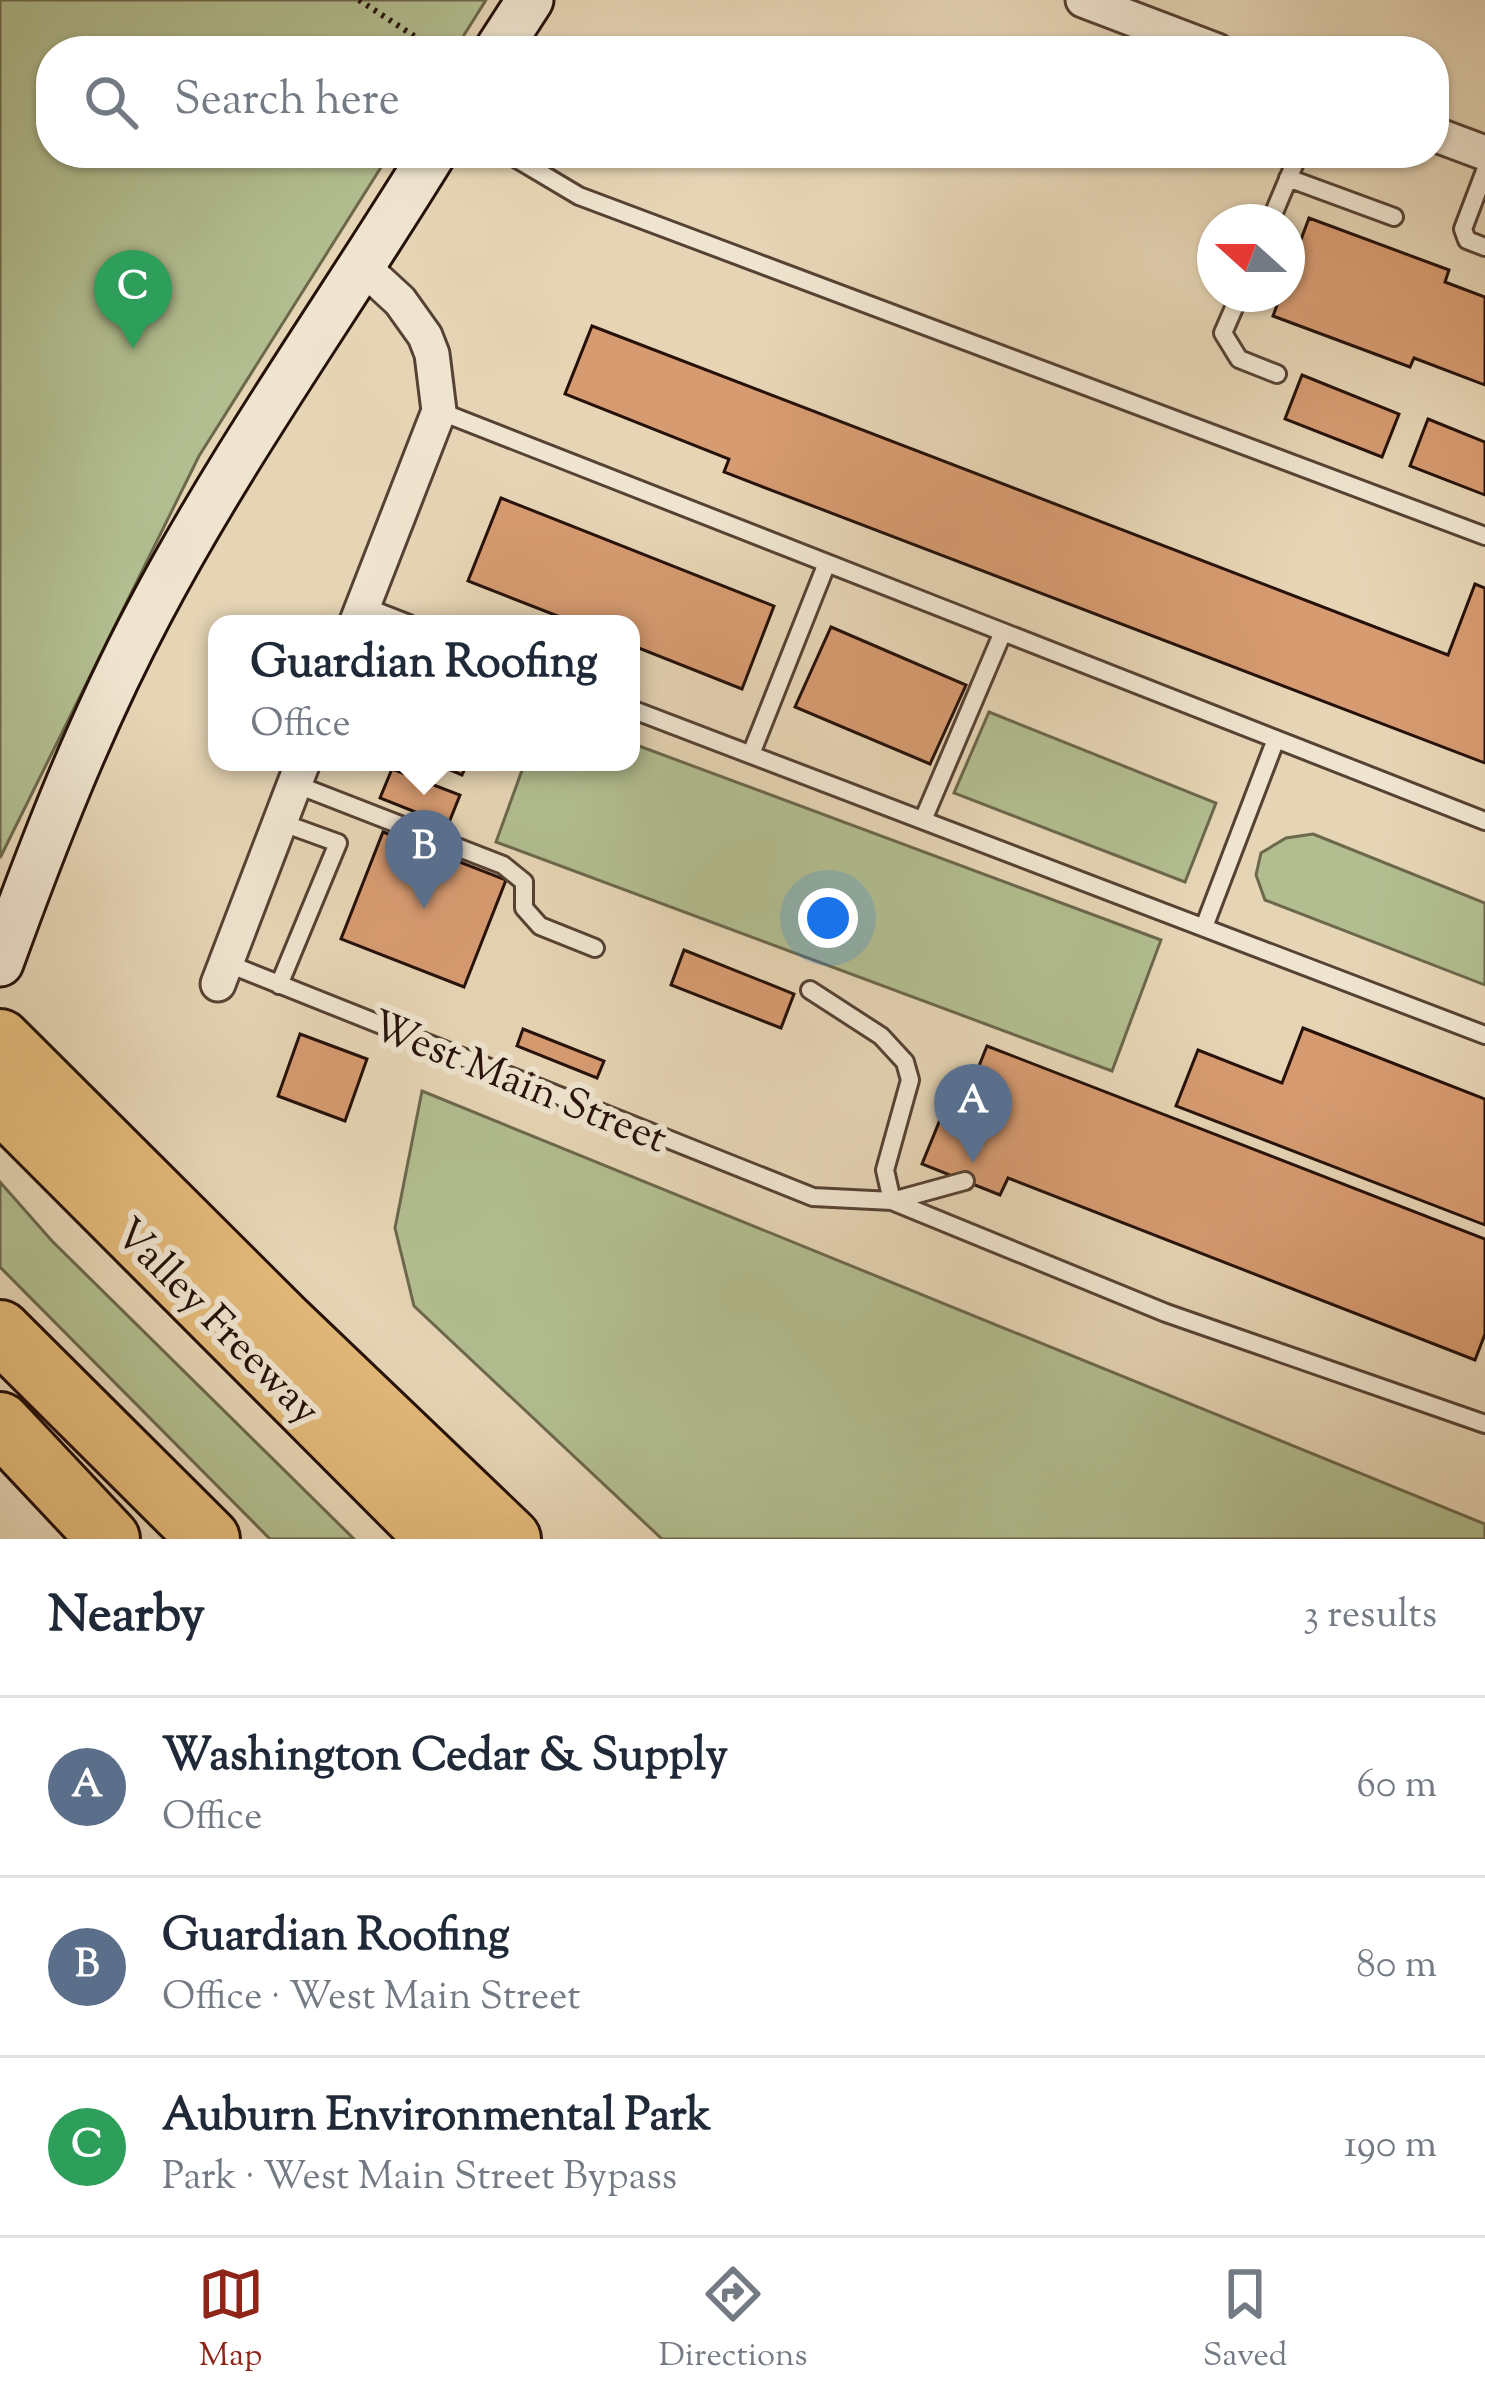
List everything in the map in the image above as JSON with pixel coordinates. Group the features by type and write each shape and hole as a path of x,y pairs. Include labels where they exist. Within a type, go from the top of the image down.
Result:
{"highway":[{"path":"0,1040 283,1322 510,1539"},
{"name":"Valley Freeway","path":"0,1100 438,1539"},
{"path":"0,1331 209,1539"},
{"path":"0,1423 109,1539"}],"main road":[{"path":"507,36 530,0"},
{"path":"0,963 85,741 151,609 247,443 424,168"}],"street":[{"path":"1083,0 1178,36"},
{"path":"1449,140 1485,153"},
{"path":"359,615 439,411 425,337 400,301 363,267"},
{"name":"West Main Street","path":"222,974 299,773"}],"lane":[{"path":"532,168 579,196 1485,536"},
{"path":"1277,204 1292,168"},
{"path":"1485,171 1462,229 1468,240 1485,247"},
{"path":"1288,178 1394,217"},
{"path":"1232,312 1223,333 1239,359 1277,374"},
{"path":"439,411 1485,821"},
{"path":"751,754 827,563"},
{"path":"923,820 1003,632"},
{"path":"640,712 1485,1034"},
{"path":"1204,927 1276,739"},
{"path":"299,773 503,865 524,882 524,908 539,926 595,948"},
{"path":"279,985 338,843 280,822"},
{"name":"West Main Street","path":"222,974 279,985 813,1197 892,1201"},
{"path":"810,990 881,1036 905,1062 910,1080 885,1170 892,1201"},
{"path":"892,1201 965,1181"},
{"path":"892,1201 1166,1313 1485,1424"}],"path":[{"path":"358,0 414,36"}],"green space":[{"path":"0,0 486,0 463,36 36,36 36,168 381,168 199,456 0,858"},
{"path":"989,712 1216,803 1185,882 954,793"},
{"path":"640,746 1161,940 1112,1071 496,842 522,771 640,771"},
{"path":"1313,834 1485,903 1485,985 1265,900 1256,875 1261,853 1286,838"},
{"path":"422,1091 1485,1524 1485,1539 662,1539 414,1306 395,1228"},
{"path":"0,1182 52,1241 354,1539 270,1539 0,1267"}],"building":[{"path":"1309,218 1449,270 1445,282 1485,297 1485,385 1414,358 1410,367 1273,316 1274,312 1305,312"},
{"path":"592,326 1448,655 1475,584 1485,588 1485,763 724,472 729,459 565,394"},
{"path":"1302,375 1399,414 1382,457 1285,419"},
{"path":"1428,419 1485,442 1485,495 1410,466"},
{"path":"501,498 774,606 742,689 640,649 640,615 555,615 468,581"},
{"path":"831,627 966,685 930,764 795,707"},
{"path":"391,771 460,795 448,825 380,798"},
{"path":"383,832 506,880 464,987 341,939"},
{"path":"684,950 794,994 781,1028 671,985"},
{"path":"1303,1028 1485,1099 1485,1225 1176,1106 1198,1050 1282,1083"},
{"path":"523,1029 604,1061 597,1078 517,1046"},
{"path":"300,1034 367,1059 345,1121 278,1096"},
{"path":"987,1046 1485,1239 1485,1334 1475,1360 1008,1178 1000,1195 922,1164 942,1115 957,1121"}],"place":[{"name":"Auburn Environmental Park","path":"133,349"},
{"name":"Guardian Roofing","path":"424,909"},
{"name":"Washington Cedar & Supply","path":"973,1163"}]}
